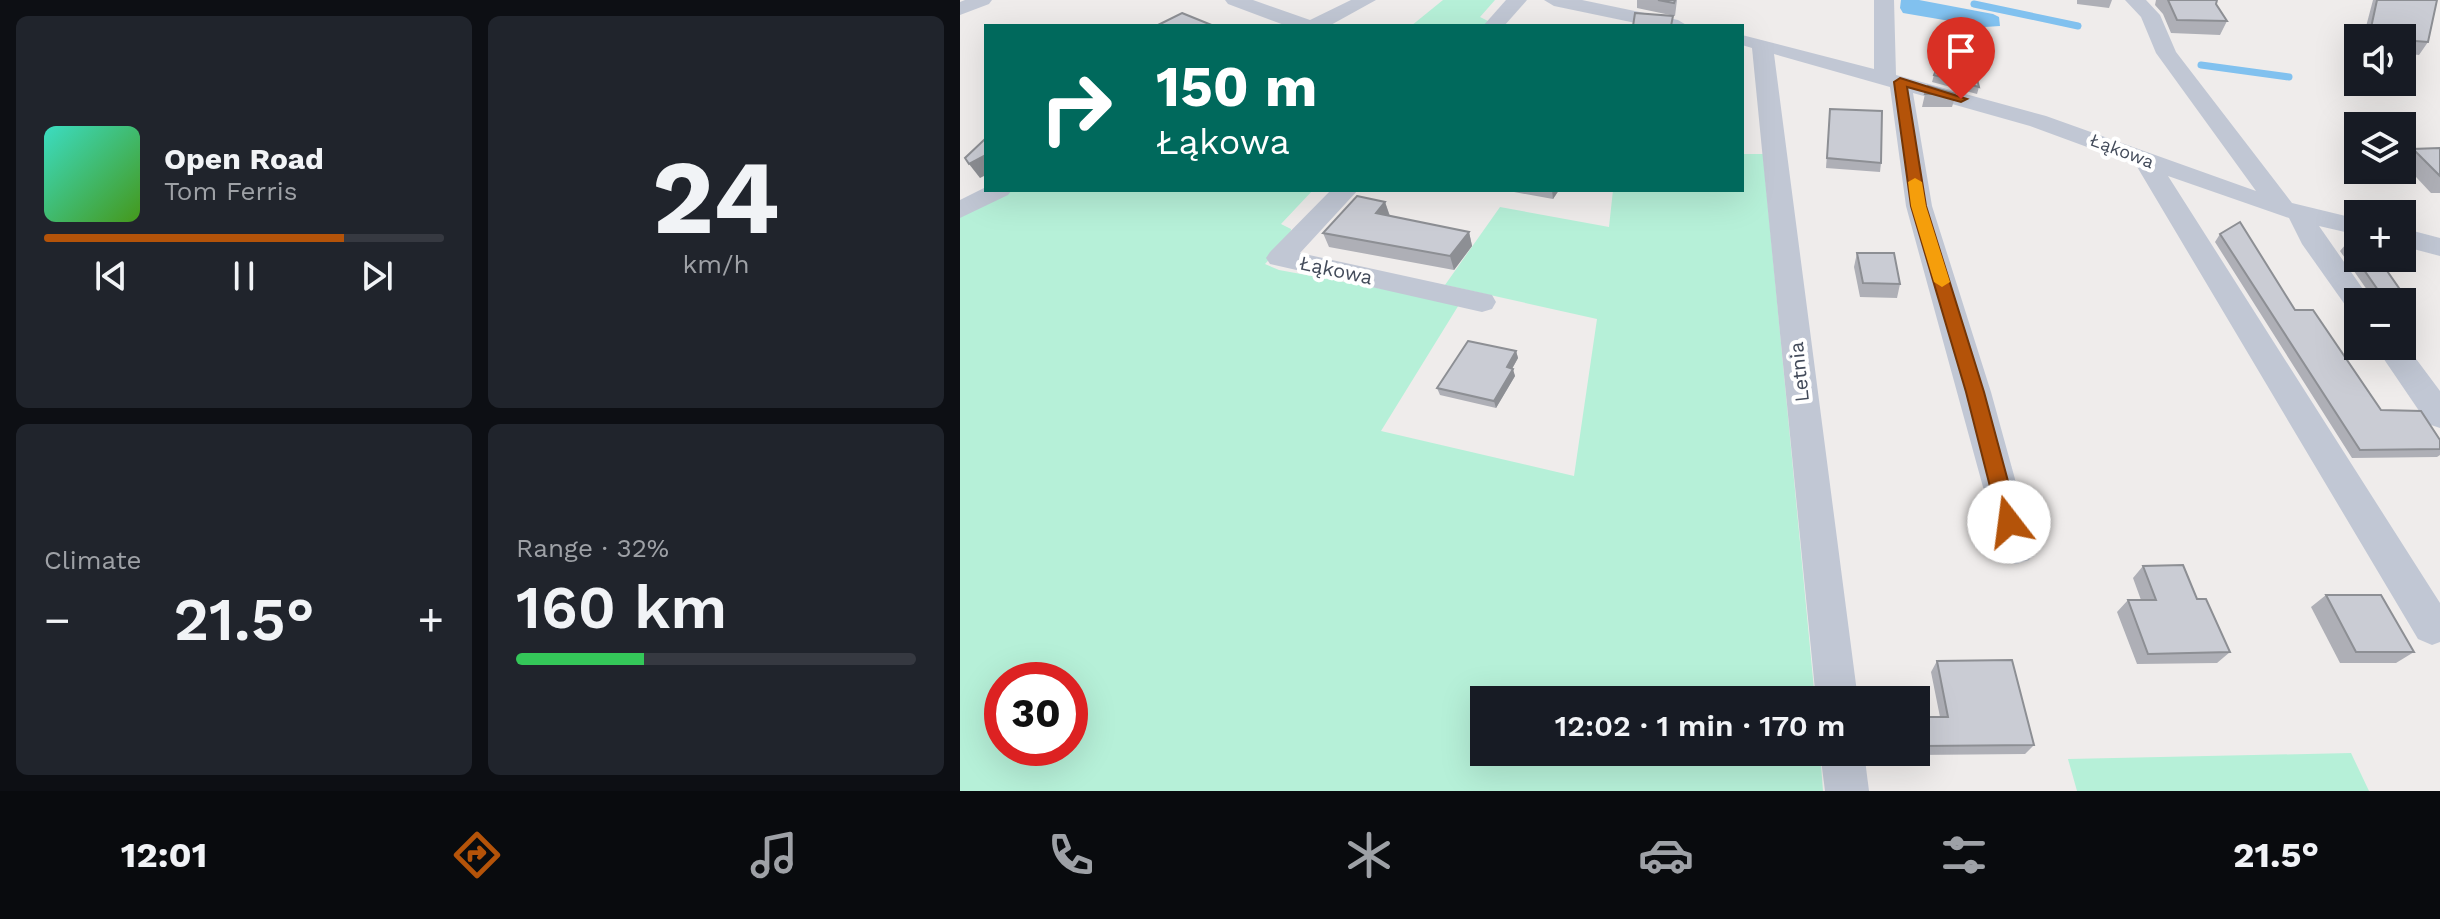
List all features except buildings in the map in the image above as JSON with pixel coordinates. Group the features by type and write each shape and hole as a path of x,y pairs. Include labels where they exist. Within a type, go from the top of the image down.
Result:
{"street":[{"path":"960,9 982,0"},
{"path":"1235,0 1301,24"},
{"path":"1318,24 1366,0"},
{"path":"1495,24 1517,0"},
{"path":"1554,0 1683,22"},
{"path":"1884,0 1892,79 1919,206 1975,392 2016,548"},
{"path":"2135,0 2150,15 2166,53 2348,288"},
{"name":"Łąkowa","path":"1752,42 2038,121 2291,211 2344,224"},
{"name":"Letnia","path":"1752,42 1835,686"},
{"path":"2147,162 2432,626"},
{"path":"960,210 995,192"},
{"name":"Łąkowa","path":"1343,192 1280,258 1482,302"},
{"path":"2416,241 2440,247"},
{"path":"2400,360 2440,415"},
{"path":"1844,766 1847,791"}],"green space":[{"path":"1443,0 1495,0 1480,17 1489,24 1413,24"},
{"path":"1744,154 1763,154 1814,686 1470,686 1470,766 1821,766 1823,791 960,791 960,217 1008,192 1311,192 1281,224 1291,229 1290,237 1265,264 1279,270 1460,303 1381,431 1574,476 1597,319 1445,285 1500,207 1609,227 1613,192 1744,192"},
{"path":"2351,753 2369,791 2077,791 2068,759"}],"water":[{"path":"1901,0 1919,0 1993,14 1999,17 2000,26 1985,27 1903,13"}],"waterway":[{"path":"1974,4 2078,26"},
{"path":"2201,65 2289,77"}],"slow traffic":[{"path":"1915,182 1942,282"}],"route":[{"path":"1961,99 1900,82 1919,206 1975,392 2009,522"}]}
